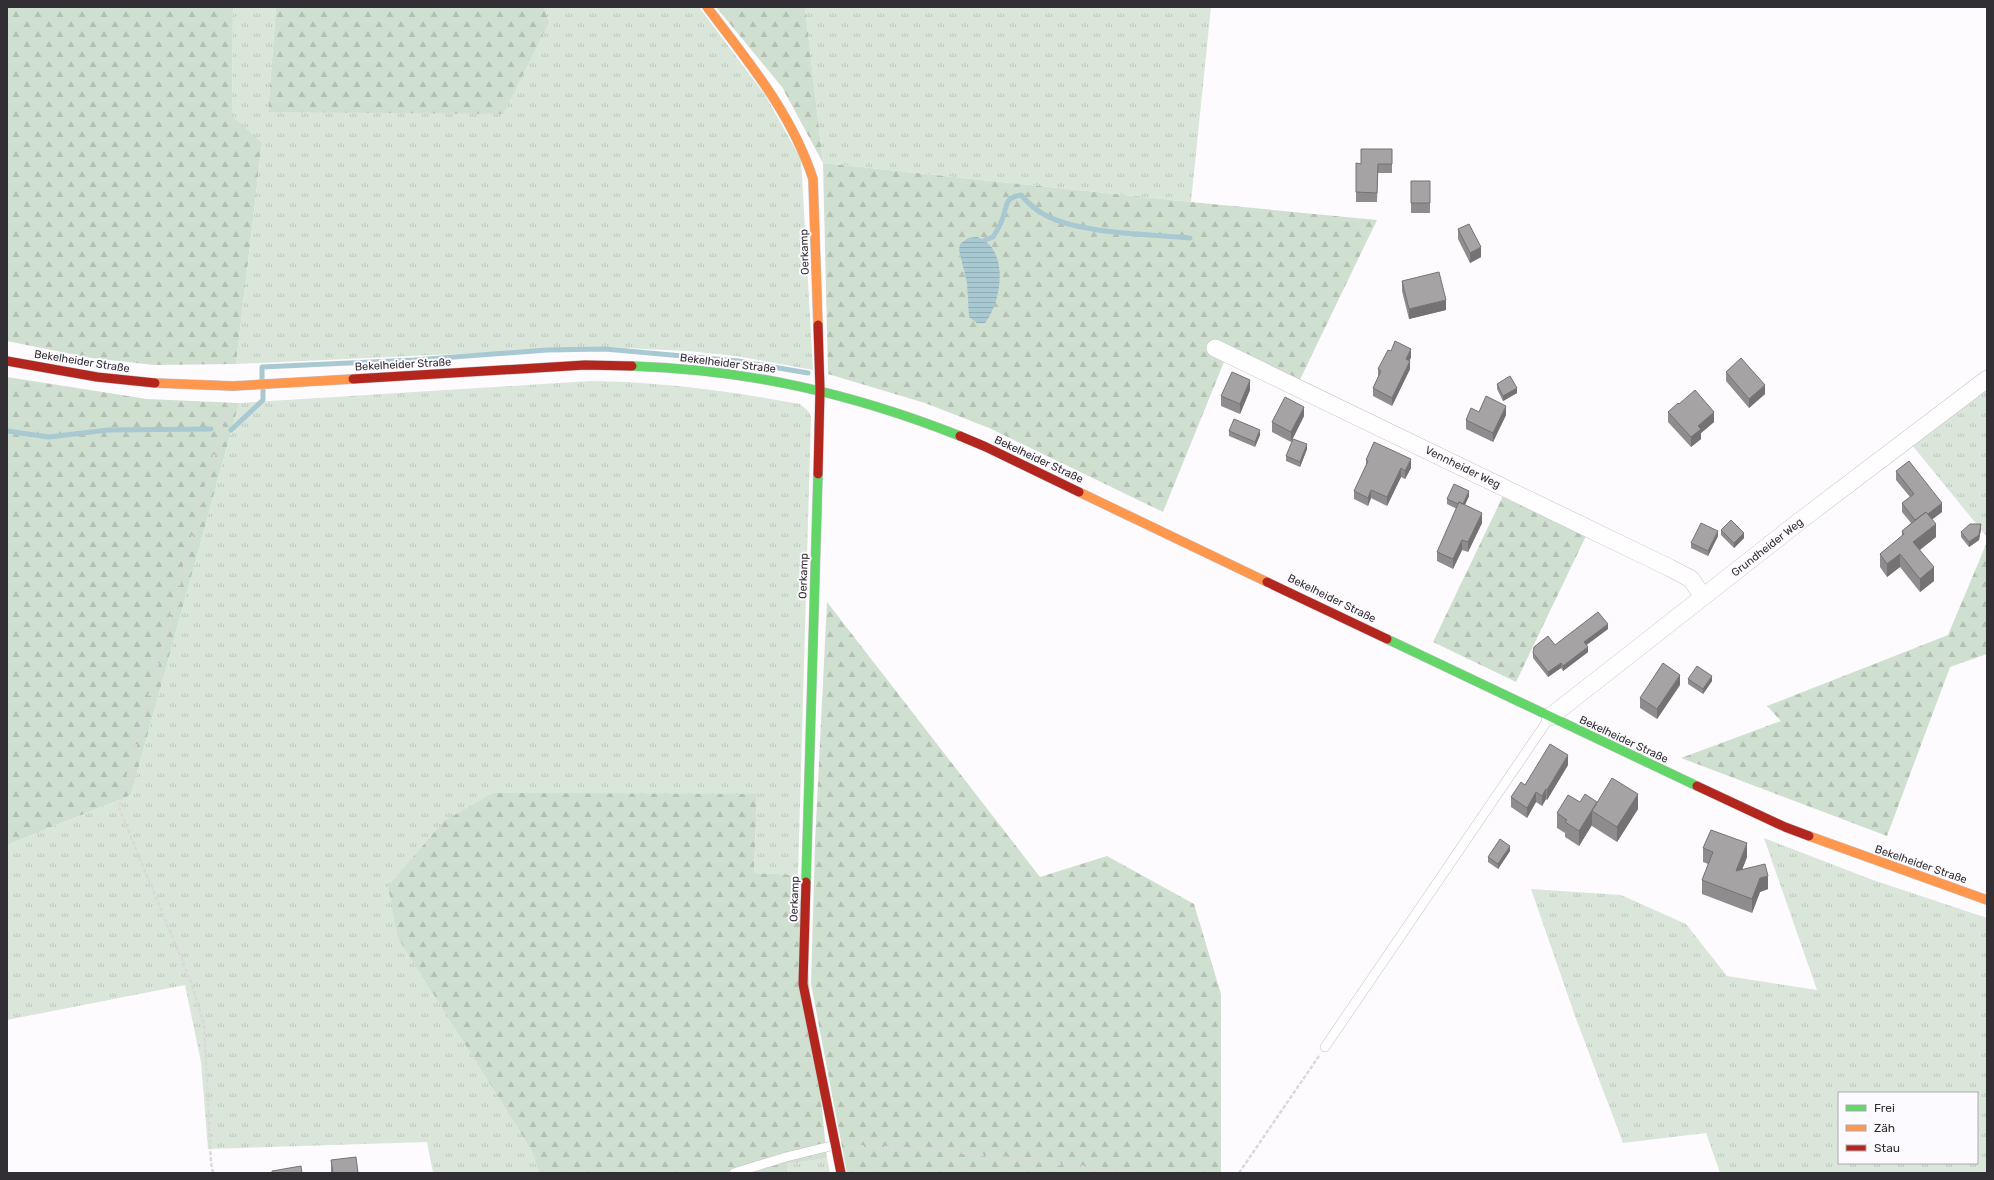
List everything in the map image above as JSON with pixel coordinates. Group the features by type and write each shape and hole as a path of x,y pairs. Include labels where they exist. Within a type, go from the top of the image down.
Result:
{"street":[{"name":"Oerkamp","path":"707,7 772,93 806,157 813,179 820,390 803,984 841,1173"},
{"name":"Vennheider Weg","path":"1215,348 1670,568 1690,579 1703,597"},
{"name":"Bekelheider Straße","path":"7,361 97,377 151,383 233,386 585,365 627,366 701,369 745,375 820,390 877,406 921,421 986,447 1550,717 1785,827 1987,900"},
{"name":"Grundheider Weg","path":"1550,717 1703,597 1987,380"}],"lane":[{"path":"1325,1047 1550,717"},
{"path":"734,1173 786,1157 836,1145"}],"path":[{"path":"213,1173 204,1024 191,982 119,808 233,386"},
{"path":"1239,1173 1325,1047"},
{"path":"836,1145 930,1149 1136,1173"}],"green space":[{"path":"7,7 233,7 232,116 262,143 236,364 154,365 91,358 7,341"},
{"path":"233,7 276,7 268,111 549,22 544,7 699,7 765,95 801,159 813,370 736,356 687,351 605,347 236,364 262,144 232,117"},
{"path":"276,7 544,7 549,22 503,114 268,112"},
{"path":"716,7 805,7 823,163 782,87"},
{"path":"805,7 1211,7 1191,202 823,163"},
{"path":"823,163 1377,220 1293,394 1224,362 1163,512 989,428 925,403 828,374"},
{"path":"7,377 147,399 239,403 131,795 7,845"},
{"path":"591,381 670,385 748,395 800,404 811,416 798,875 754,873 757,794 530,1147 539,1173 433,1173 427,1142 208,1149 201,1062 185,985 7,1020 7,845 131,795 239,403"},
{"path":"1987,386 1987,537 1912,445"},
{"path":"1503,496 1586,536 1516,682 1433,642"},
{"path":"1987,542 1987,654 1950,667 1887,836 1681,758 1781,721 1767,706 1948,635"},
{"path":"827,602 1040,877 1107,856 1194,904 1221,994 1221,1173 847,1173 811,984 815,842"},
{"path":"493,793 757,794 754,873 798,875 827,1158 787,1164 787,1173 539,1173 530,1147 398,938 388,886 444,821"},
{"path":"1764,838 1873,880 1987,918 1987,1173 1720,1173 1706,1133 1623,1143 1575,1016 1531,889 1621,895 1686,924 1727,976 1817,990"},
{"path":"827,1158 830,1173 787,1173 787,1164"}],"water":[{"path":"977,237 988,243 995,252 999,263 999,289 996,302 985,323 977,323 969,317 967,283 959,250 960,244 968,238"}],"building":[{"path":"1361,149 1392,149 1392,164 1378,164 1377,193 1356,192 1356,163 1361,164"},
{"path":"1411,181 1430,181 1430,203 1411,203"},
{"path":"1469,224 1481,247 1470,253 1458,229"},
{"path":"1439,272 1446,300 1409,309 1402,281"},
{"path":"1395,341 1411,349 1406,359 1410,361 1392,398 1373,388 1381,371 1378,369 1388,350 1391,351"},
{"path":"1741,358 1765,385 1749,399 1726,372"},
{"path":"1232,372 1250,380 1240,404 1221,396"},
{"path":"1510,376 1517,388 1503,396 1497,384"},
{"path":"1695,390 1714,412 1698,426 1701,429 1691,437 1668,412"},
{"path":"1486,396 1506,406 1493,433 1466,420 1471,408 1479,412"},
{"path":"1285,397 1304,407 1291,432 1272,422"},
{"path":"1234,419 1260,430 1255,442 1229,431"},
{"path":"1293,439 1307,444 1300,462 1286,456"},
{"path":"1374,442 1411,459 1405,471 1401,468 1387,497 1371,490 1368,498 1354,491 1368,461 1366,460"},
{"path":"1909,461 1942,503 1928,514 1926,512 1915,520 1902,503 1914,494 1896,471"},
{"path":"1454,484 1469,491 1463,504 1459,502 1458,504 1447,499"},
{"path":"1459,502 1482,513 1468,542 1462,540 1453,559 1437,552"},
{"path":"1926,512 1936,524 1913,542 1934,567 1920,579 1900,554 1887,564 1880,554 1904,534 1902,531"},
{"path":"1731,520 1744,533 1734,543 1721,530"},
{"path":"1701,523 1718,531 1708,551 1691,543"},
{"path":"1970,524 1981,524 1979,535 1969,542 1961,532"},
{"path":"1598,612 1608,624 1584,642 1588,647 1563,666 1561,663 1548,672 1533,653 1534,647 1548,636 1555,645"},
{"path":"1663,663 1680,675 1657,709 1640,698"},
{"path":"1697,666 1712,676 1703,689 1688,679"},
{"path":"1550,744 1568,755 1547,790 1546,789 1542,796 1536,792 1527,808 1511,797 1521,782 1525,785"},
{"path":"1612,778 1638,794 1617,827 1592,811"},
{"path":"1585,794 1597,802 1579,831 1565,822 1567,820 1557,813 1568,795 1580,802"},
{"path":"1711,830 1747,843 1736,871 1765,864 1768,876 1760,878 1752,899 1702,880 1713,852 1703,848"},
{"path":"1500,839 1510,846 1498,864 1488,857"},
{"path":"356,1157 358,1173 333,1173 331,1160"},
{"path":"301,1166 302,1173 272,1173 272,1171"}],"waterway":[{"path":"985,240 993,237 997,231 1004,215 1007,203 1011,198 1021,195 1041,213 1077,226 1095,230 1190,238"},
{"path":"262,380 262,367 414,360 547,350 605,349 738,361 808,373"},
{"path":"231,430 263,400 263,390"},
{"path":"7,431 49,437 108,430 211,429"}],"traffic: fast":[{"path":"632,366 675,368 717,373 799,386 879,407 960,436"},
{"path":"806,882 818,474"},
{"path":"1387,639 1697,786"}],"traffic: slow":[{"path":"707,7 753,68 781,110 804,155 813,179 818,325"},
{"path":"155,383 233,386 353,379"},
{"path":"1079,492 1267,582"},
{"path":"1809,836 1987,900"}],"traffic: jam":[{"path":"818,325 820,390 818,474"},
{"path":"7,361 97,377 155,383"},
{"path":"353,379 585,365 632,366"},
{"path":"960,436 1079,492"},
{"path":"1267,582 1387,639"},
{"path":"1697,786 1785,827 1809,836"},
{"path":"806,882 803,984 841,1173"}]}
